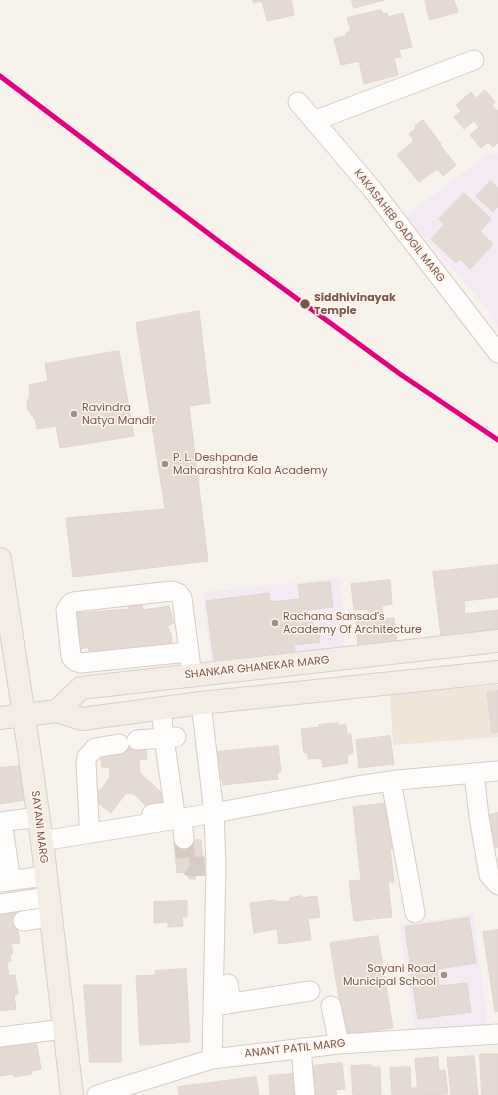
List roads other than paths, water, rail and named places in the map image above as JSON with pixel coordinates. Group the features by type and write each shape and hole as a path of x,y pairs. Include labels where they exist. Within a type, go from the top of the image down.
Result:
{"main road":[{"name":"SAYANI MARG","path":"0,559 40,828 72,1095"},
{"name":"SHANKAR GHANEKAR MARG","path":"57,711 81,688 498,642"},
{"path":"0,718 57,711 82,719 202,703 498,672"}],"street":[{"path":"314,121 474,60"},
{"name":"KAKASAHEB GADGIL MARG","path":"298,102 372,189 498,353"},
{"path":"188,652 81,663 73,659 66,610 73,602 172,591 178,593 182,598 192,676"},
{"path":"113,660 115,684"},
{"path":"202,703 214,813 211,865 222,1005"},
{"path":"40,828 170,811 174,807 172,739 167,707"},
{"path":"137,740 172,739"},
{"path":"89,822 87,757 95,748 119,744"},
{"path":"0,874 8,872 9,868 1,822 40,828 182,818 358,795 474,773 498,771"},
{"path":"474,773 479,817 489,875 498,885"},
{"path":"392,788 415,913"},
{"path":"182,818 184,839"},
{"path":"0,882 45,876"},
{"path":"0,904 49,907"},
{"path":"23,921 49,907"},
{"path":"212,1059 222,1005 228,984"},
{"path":"222,1005 310,991"},
{"path":"331,1006 339,1044"},
{"path":"0,1037 64,1029"},
{"name":"ANANT PATIL MARG","path":"97,1095 212,1059 339,1044 498,1034"},
{"path":"301,1048 305,1095"}],"tunnel":[{"path":"184,839 186,864 190,867 205,866"}],"place":[{"name":"Siddhivinayak Temple","path":"305,304"},
{"name":"Ravindra Natya Mandir","path":"74,414"},
{"name":"P. L. Deshpande Maharashtra Kala Academy","path":"165,464"},
{"name":"Rachana Sansad's Academy Of Architecture","path":"275,623"},
{"name":"Sayani Road Municipal School","path":"444,975"}]}
